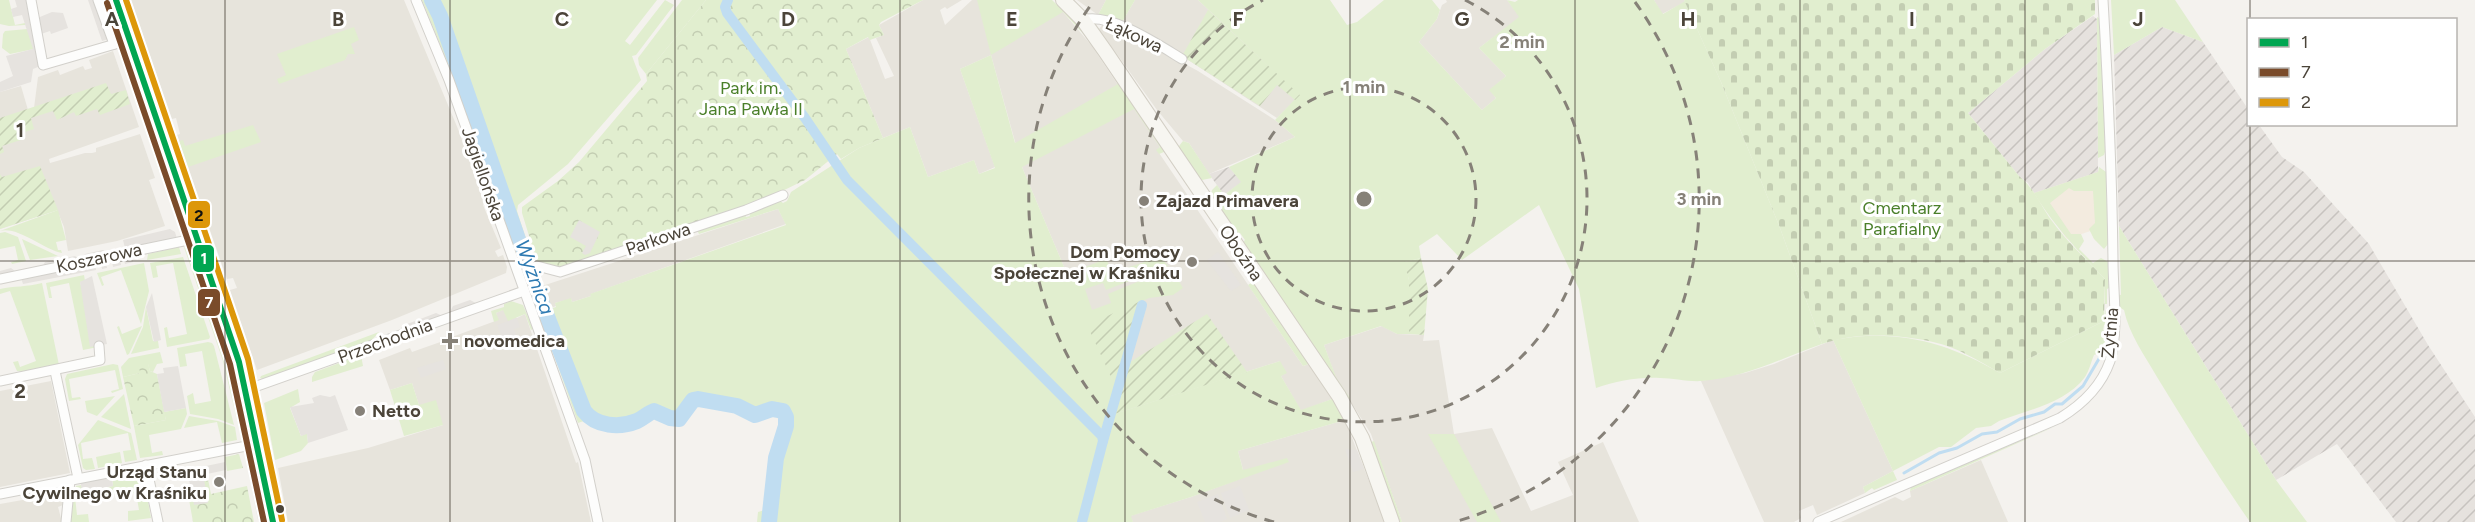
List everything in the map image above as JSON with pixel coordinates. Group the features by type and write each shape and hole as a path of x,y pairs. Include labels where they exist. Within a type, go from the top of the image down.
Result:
{"street":[{"path":"31,0 43,65 129,40"},
{"path":"98,0 114,44"},
{"path":"116,0 198,238 246,390 273,522"},
{"name":"Jagiellońska","path":"416,0 443,62 525,271 524,291 585,460 598,522"},
{"name":"Oboźna","path":"1063,0 1083,20 1339,396 1362,438 1392,522"},
{"name":"Żytnia","path":"1818,522 2060,418 2082,403 2102,379 2112,351 2114,311 2111,158 2103,0"},
{"name":"Łąkowa","path":"1083,20 1090,18 1107,20 1182,59"},
{"name":"Parkowa","path":"525,271 537,266 560,272 746,210 783,195"},
{"name":"Koszarowa","path":"0,279 198,238"},
{"name":"Przechodnia","path":"246,390 524,291"},
{"path":"0,381 100,360 99,345"},
{"path":"55,371 74,479 66,522"},
{"path":"0,494 257,444"},
{"path":"146,465 158,522"}],"shaded area":[{"path":"15,0 31,0 35,19 52,12 63,13 68,28 51,34 50,31 38,35 43,65 33,69 31,82 0,92 0,82 13,76 6,56 33,49 22,15 13,17 11,9 17,7"},
{"path":"88,0 108,0 118,29 116,31 109,26 112,38 102,41"},
{"path":"131,0 404,0 458,129 485,203 483,205 501,248 495,251 498,257 503,255 507,267 506,273 392,320 257,370 230,290 237,288 233,278 227,279 177,135 180,134 176,118 172,119"},
{"path":"923,0 962,0 947,9 945,7 940,10 945,25 972,0 1049,0 1063,12 1091,45 1160,147 1157,150 1303,366 1309,364 1332,399 1301,411 1281,376 1280,361 1111,415 1067,274 1022,167 991,55 960,69 995,167 979,174 974,160 928,177 910,127 883,138 846,49 869,37 885,79 894,76 876,38 884,35 879,25"},
{"path":"1077,0 1106,0 1098,15"},
{"path":"1135,0 1198,0 1300,95 1277,118 1182,56 1121,24"},
{"path":"1446,0 1507,0 1520,17 1479,48 1506,76 1490,90 1496,98 1482,110 1419,42 1437,19"},
{"path":"1654,0 1684,0 1685,2 1662,14"},
{"path":"2093,16 2097,19 2098,172 2034,193 1968,113 2045,49"},
{"path":"1106,21 1198,71 1275,120 1295,137 1209,174 1189,143 1183,141 1157,110 1099,29"},
{"path":"2162,27 2203,42 2247,108 2247,126 2260,126 2282,157 2304,172 2369,244 2428,345 2475,417 2475,522 2396,522 2337,444 2276,480 2119,226 2114,55"},
{"path":"113,51 139,127 49,159 50,163 96,152 96,148 140,134 155,178 149,180 165,226 117,241 68,251 64,227 57,210 0,229 0,92 21,86 28,110 34,108 38,77 58,70 60,75 83,66 85,70 92,68 89,60"},
{"path":"1229,167 1242,182 1224,195 1209,174"},
{"path":"2098,172 2102,227 2067,239 2034,193"},
{"path":"778,209 786,224 591,294 591,296 572,302 571,299 555,303 556,306 546,310 539,287"},
{"path":"579,220 600,232 590,253 585,255 582,253 586,246 570,237"},
{"path":"170,229 175,232 178,242 131,251 133,262 125,264 122,253 126,252 123,240"},
{"path":"103,250 111,255 119,254 121,265 113,267 111,256 105,257 107,268 102,269 100,258 94,259 96,270 23,284 20,275 40,271 45,262 75,256 82,261 85,254"},
{"path":"1218,252 1241,285 1231,291 1207,260"},
{"path":"11,268 20,275 0,279 0,271"},
{"path":"92,276 107,344 90,347 80,282"},
{"path":"152,293 161,340 154,342 146,307"},
{"path":"470,300 482,306 398,337 402,326 436,313 447,318 453,306"},
{"path":"504,309 517,318 525,314 576,463 578,462 591,522 288,522 278,468 368,448 443,425 419,405 412,383 390,390 379,360 410,348 412,352 446,340 445,337 451,335 452,337 498,320 496,313"},
{"path":"517,318 520,327 514,329 517,338 504,342 497,325"},
{"path":"1382,326 1397,334 1424,335 1423,341 1439,340 1454,434 1492,428 1531,511 1573,495 1558,462 1603,442 1639,522 1402,522 1371,434 1336,378 1324,345"},
{"path":"1833,340 1893,471 1863,487 1865,493 1817,515 1813,505 1799,511 1801,518 1794,522 1764,522 1701,381 1745,373 1774,364"},
{"path":"443,360 446,369 421,378 417,368"},
{"path":"178,366 186,408 164,412 157,374 164,373 163,368"},
{"path":"51,381 70,473 0,487 0,391"},
{"path":"320,395 330,397 335,395 348,430 308,443 307,434 301,436 290,407 314,403 312,398"},
{"path":"1345,420 1385,522 1133,522 1130,516 1245,477 1238,451"},
{"path":"1345,449 1357,450 1364,469 1353,472"},
{"path":"1981,460 2008,522 1841,522 1895,497 1903,501 1911,497 1910,491"},
{"path":"225,462 226,470 207,474 208,479 204,479 208,503 194,505 187,470"},
{"path":"262,469 272,521 262,522 258,520 249,474"},
{"path":"111,472 113,486 82,492 80,478"},
{"path":"1240,486 1249,510 1230,518 1221,493"},
{"path":"60,490 63,505 58,507 62,522 0,522 0,504 45,496 46,498 52,497 51,492"},
{"path":"1218,494 1227,519 1220,522 1205,522 1197,502"}],"green space":[{"path":"0,0 9,0 15,25 25,23 25,25 9,26 0,24"},
{"path":"422,0 430,0 439,17 461,76 440,16 432,0 657,0 625,41 630,45 665,0 674,5 636,55 632,56 641,80 568,164 518,205 517,211 533,266 522,267 464,103 464,100 469,98 468,95 461,96"},
{"path":"682,0 706,0 646,74 639,65 638,58"},
{"name":"Park im. Jana Pawła II","path":"706,0 923,0 881,22 879,25 884,35 870,40 868,37 846,49 883,138 841,159 837,154 805,180 747,208 558,270 538,265 522,207 558,181 579,162 647,81 646,74"},
{"path":"977,0 1052,0 1077,24 1089,40 1063,12 991,55"},
{"path":"1106,0 1135,0 1121,24 1098,15"},
{"path":"1198,0 1330,0 1347,25 1357,22 1384,0 1432,0 1440,10 1437,19 1419,42 1482,110 1496,98 1489,90 1506,76 1479,48 1519,17 1507,0 1515,2 1518,0 1654,0 1663,14 1687,0 1685,2 1721,82 1780,228 1822,344 1763,367 1718,379 1697,381 1644,378 1619,381 1596,388 1579,289 1539,205 1462,260 1437,234 1419,246 1421,258 1405,262 1409,280 1409,334 1397,334 1381,326 1324,345 1336,377 1350,398 1348,398 1242,243 1245,240 1240,233 1236,233 1211,194 1217,185 1224,195 1241,182 1229,167 1295,137 1275,120 1299,95"},
{"name":"Cmentarz Parafialny","path":"1684,0 2095,0 2095,14 2045,49 1968,113 2036,195 2062,234 2105,279 2104,321 2000,373 1959,351 1920,339 1862,336 1822,344 1780,228 1721,82"},
{"path":"2111,0 2175,0 2203,42 2162,27 2114,55"},
{"path":"1208,10 1300,95 1295,100 1277,85 1260,106 1182,56"},
{"path":"2097,17 2102,20 2105,152 2098,158"},
{"path":"354,27 359,40 351,44 355,54 348,54 345,60 279,84 277,79 286,75 277,54"},
{"path":"27,29 34,49 10,54 2,48 5,31"},
{"path":"1095,48 1164,150 1159,154 1156,150 1160,147 1134,109 1022,167 1067,274 1106,259 1113,272 1142,263 1159,254 1168,266 1106,290 1103,283 1085,289 1092,310 1111,303 1108,294 1171,268 1183,288 1173,295 1149,298 1088,325 1118,392 1111,415 1280,361 1287,373 1281,376 1301,410 1332,399 1309,364 1303,366 1248,285 1251,283 1257,286 1313,369 1335,403 1345,420 1238,451 1243,470 1287,458 1289,462 1131,516 1133,522 757,522 758,512 768,509 776,458 786,426 783,411 772,409 755,415 737,406 698,399 693,400 679,419 654,411 624,425 590,420 578,423 525,273 537,271 546,310 556,307 555,303 571,298 572,302 591,296 590,294 786,225 778,209 699,234 697,230 745,214 746,217 750,216 749,213 779,200 783,203 787,201 791,192 859,148 910,127 928,177 974,160 979,174 995,168 960,69 991,55 1015,143 1118,84"},
{"path":"106,83 111,94 126,90 130,104 100,115 97,109 76,116 74,112 57,120 53,111 31,118 34,129 22,133 24,139 2,146 4,152 0,154 0,118"},
{"path":"253,125 261,142 188,167 179,141 183,140 185,146"},
{"path":"154,133 167,169 159,171 147,135"},
{"path":"1183,141 1189,143 1212,178 1202,180 1199,178 1181,152 1179,146"},
{"path":"40,166 58,210 0,229 0,174 2,177"},
{"path":"2099,167 2106,172 2108,244 2104,249 2094,239 2089,229 2095,223 2093,191 2074,191 2069,188 2050,203 2071,234 2081,234 2084,241 2079,249 2093,263 2101,258 2108,262 2107,304 2105,304 2105,279 2058,228 2034,193 2098,172"},
{"path":"168,173 183,218 177,220 161,176"},
{"path":"58,210 66,240 56,242 58,250 62,253 15,232 0,231"},
{"path":"2119,226 2276,480 2307,522 2250,522 2202,450 2138,345 2124,310 2119,307 2117,294 2121,295"},
{"path":"5,232 18,237 26,261 12,264 11,262 18,260 15,246 0,249 0,233"},
{"path":"22,239 58,256 30,260"},
{"path":"179,247 181,254 147,260 148,254"},
{"path":"184,247 195,254 229,352 248,435 242,441 223,361"},
{"path":"183,257 210,337 167,347 164,328 167,327 169,338 187,334 173,263 156,266 158,277 153,278 150,263"},
{"path":"1421,258 1428,289 1424,335 1409,334 1409,280 1404,262"},
{"path":"144,263 149,291 141,324 121,270 101,277 104,285 102,286 97,273"},
{"path":"84,275 85,281 80,282 98,347 83,350 69,283 50,287 52,298 49,298 46,283"},
{"path":"42,283 59,365 23,372 17,371 13,362 18,361 20,367 36,361 10,291 0,294 0,289"},
{"path":"1143,300 1127,364 1207,314 1247,372 1111,415 1118,392 1087,325"},
{"path":"511,301 523,305 533,329 531,330 525,314 508,321 503,310 496,313 499,320 494,322 491,311 504,307 504,304"},
{"path":"146,307 153,341 158,341 159,348 131,354 143,327"},
{"path":"2107,310 2107,325 2104,325 2103,330 2107,331 2103,356 2099,353 2094,355 2085,377 2068,393 2046,405 1999,421 1991,426 1976,428 1951,447 1939,447 1893,471 1833,340 1878,336 1920,340 1960,353 2000,373 2104,321"},
{"path":"119,326 122,334 142,326 127,355 117,327"},
{"path":"379,332 372,340 265,380 260,378 261,376"},
{"path":"208,342 214,346 234,425 218,419 190,414 187,396 193,393 195,404 211,401 202,351 185,354 187,366 180,367 177,348"},
{"path":"160,352 163,363 157,364 153,372 150,371 148,364 140,373 123,377 121,367 129,358"},
{"path":"361,355 363,366 312,382 315,372"},
{"path":"148,363 150,371 157,374 166,420 134,426 123,377 140,373 139,366"},
{"path":"113,364 118,365 123,389 112,393 111,391 119,389 115,370 69,379 72,398 80,397 81,399 69,401 65,379 67,374"},
{"path":"412,383 419,405 436,400 443,425 404,436 390,390"},
{"path":"298,389 300,402 290,408 301,436 307,433 308,443 301,451 275,460 264,403"},
{"path":"124,394 131,429 101,417"},
{"path":"115,396 97,416 87,412 85,401"},
{"path":"186,408 187,414 181,429 149,435 152,453 162,451 163,455 140,458 134,426 166,420 164,412"},
{"path":"189,416 218,421 235,427 237,440 222,443 217,422 184,428"},
{"path":"98,420 131,433 137,460 125,462 123,451 131,450 128,433 81,443 83,459 92,458 95,469 83,468 78,445"},
{"path":"2056,426 1910,491 1911,487"},
{"path":"1428,434 1454,434 1501,522 1477,522"},
{"path":"1374,441 1402,522 1400,522 1371,442"},
{"path":"120,452 122,463 98,468 96,457"},
{"path":"239,454 243,468 227,471 225,457"},
{"path":"1893,471 1897,480 1874,490 1872,488 1865,493 1863,487"},
{"path":"139,473 144,479 151,518 128,521 128,511 139,510 136,493 75,497 77,515 88,514 89,522 70,522 76,486 81,485 83,491 113,486 112,479"},
{"path":"204,479 208,479 211,494 247,486 254,522 193,522 188,494 192,493 195,505"}],"waterway":[{"name":"Wyżnica","path":"432,0 440,16 528,268 584,411 595,420 609,425 623,425 637,421 654,411 679,419 693,400 698,399 737,406 755,415 772,409 783,411 786,426 776,458 769,522"},
{"path":"728,0 725,7 727,13 805,118 847,180 1102,436 1103,441 1082,522"},
{"path":"1103,441 1142,305"},
{"path":"1904,473 1939,453 1957,448 1982,434 1997,432 2020,419 2044,412 2055,404 2062,404 2083,386 2100,357"}],"transit line":[{"name":"1","path":"116,0 239,362 273,522"},
{"name":"2","path":"126,0 248,359 282,520"},
{"name":"7","path":"107,3 230,364 264,522"}],"place":[{"name":"Zajazd Primavera","path":"1144,201"},
{"name":"Dom Pomocy Społecznej w Kraśniku","path":"1192,262"},
{"name":"novomedica","path":"450,341"},
{"name":"Netto","path":"360,411"},
{"name":"Urząd Stanu Cywilnego w Kraśniku","path":"219,482"}]}
